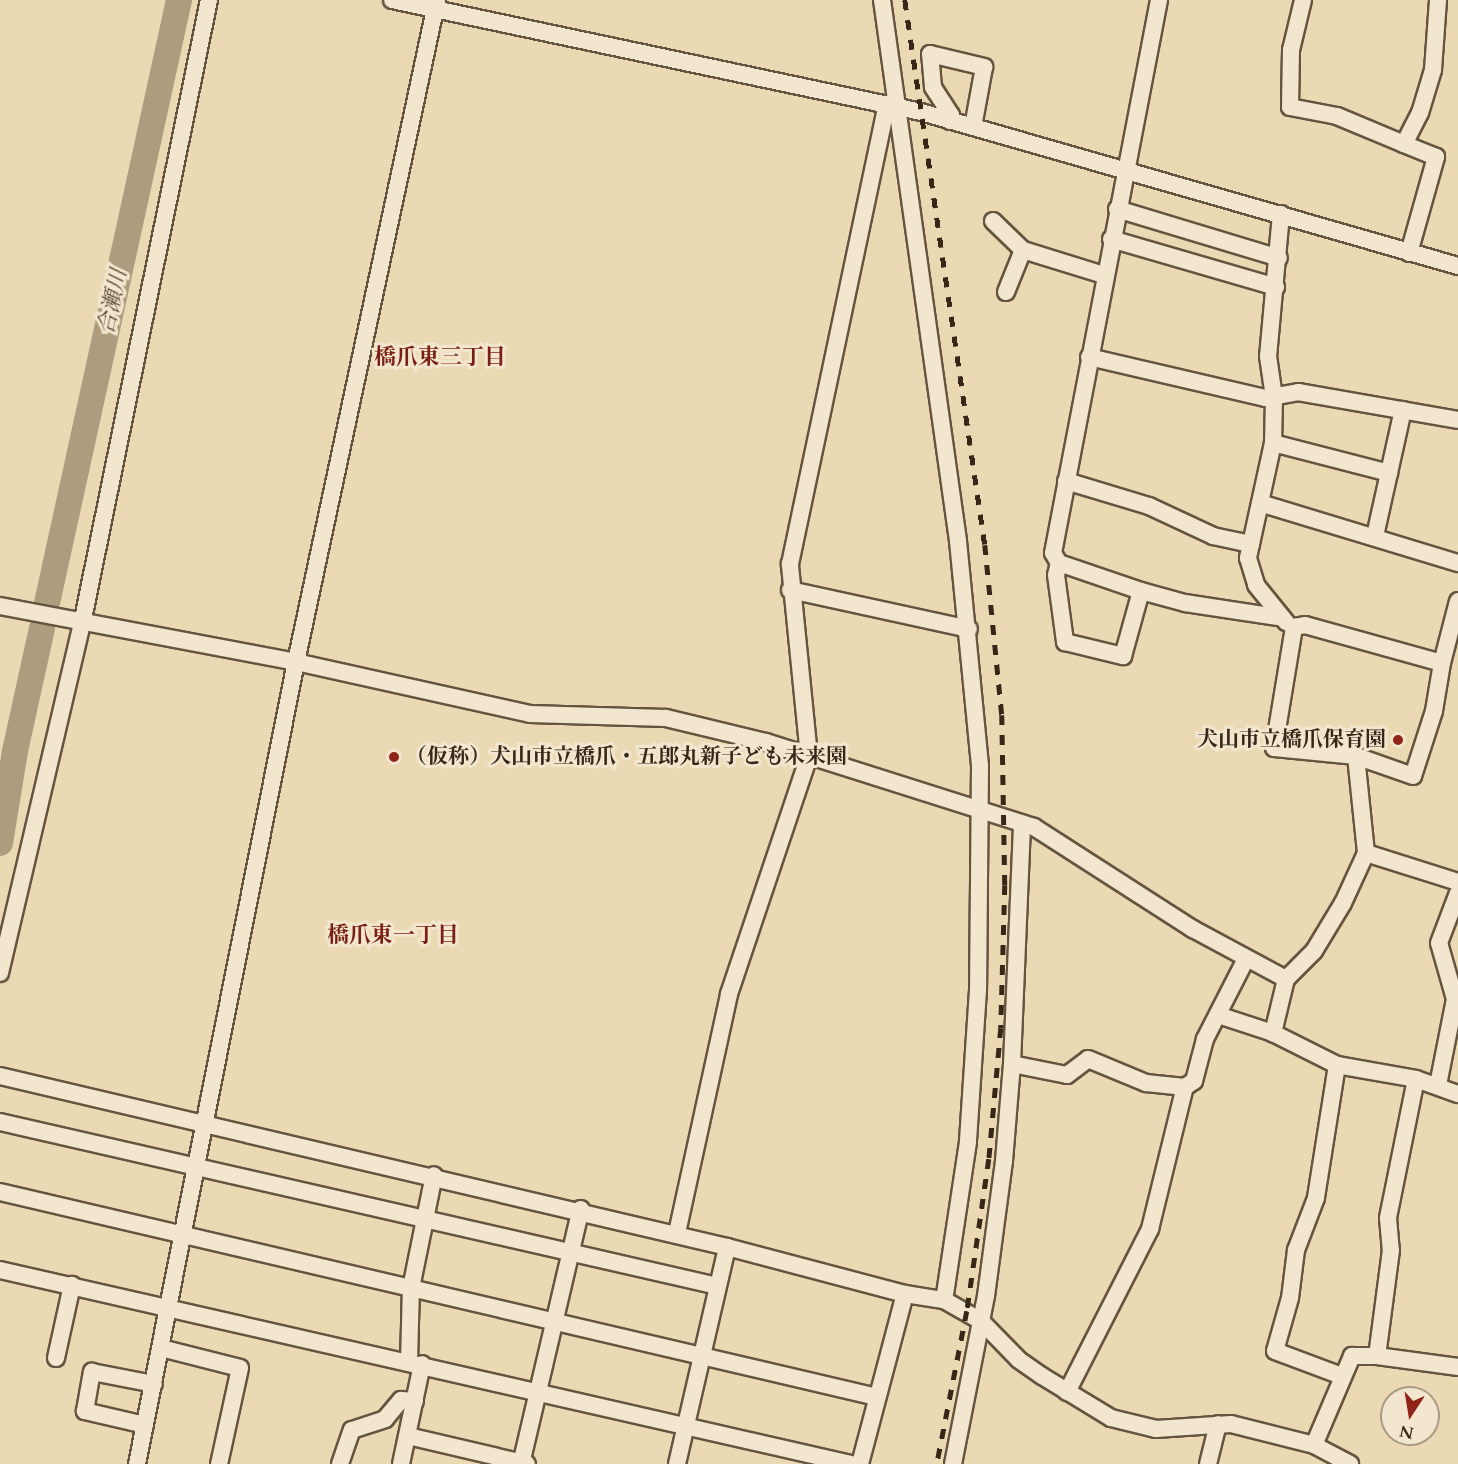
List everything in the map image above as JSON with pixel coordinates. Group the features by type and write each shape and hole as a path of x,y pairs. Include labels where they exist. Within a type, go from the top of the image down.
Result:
{"street":[{"path":"0,974 82,624 209,0"},
{"path":"392,0 436,4 891,105 1124,168 1458,266"},
{"path":"882,0 891,105 969,629 981,808 978,990 968,1142 944,1300"},
{"path":"1159,0 1124,168 1053,553 1059,563 1141,591 1185,603 1278,617 1294,627 1305,626 1442,663"},
{"path":"1303,0 1291,50 1290,107 1337,116 1436,158 1409,253"},
{"path":"1404,144 1420,113 1433,70 1438,0"},
{"path":"137,1464 296,662 436,4"},
{"path":"950,121 951,115 933,87 930,54 984,68 973,127"},
{"path":"677,1233 729,994 809,756 790,590 790,564 891,105"},
{"path":"1117,209 1280,258"},
{"path":"1278,617 1251,575 1251,544 1274,442 1274,397 1268,356 1280,258 1281,214"},
{"path":"993,221 1023,250 1104,275"},
{"path":"1111,239 1276,287"},
{"path":"1006,292 1023,250"},
{"path":"1089,357 1265,398 1298,392 1458,420"},
{"path":"1375,536 1403,410"},
{"path":"1274,442 1389,473"},
{"path":"1066,481 1149,506 1213,536 1251,544"},
{"path":"1260,502 1458,563"},
{"path":"1059,563 1056,575 1065,642 1123,656 1141,591"},
{"path":"790,590 969,629"},
{"path":"1294,627 1274,748 1356,756 1413,776 1434,711 1442,663 1458,601"},
{"path":"0,606 82,624 296,662 530,714 666,718 809,756 981,808 1022,823 1246,959 1286,979"},
{"path":"1273,1033 1286,979 1314,951 1343,903 1366,853 1356,756"},
{"path":"958,1462 1004,1161 1012,1064 1022,823"},
{"path":"1366,853 1458,882"},
{"path":"1438,1085 1455,999 1439,943 1458,893"},
{"path":"1012,1064 1067,1075 1088,1059 1146,1083 1185,1087 1194,1081 1205,1039 1246,959"},
{"path":"1218,1015 1273,1033 1337,1065 1416,1079 1458,1094"},
{"path":"1337,1065 1316,1198 1296,1250 1290,1298 1275,1351 1342,1376"},
{"path":"0,1076 581,1209 905,1294 944,1300 981,1321 1019,1360 1101,1413 1135,1426 1178,1429 1218,1424 1314,1445 1350,1464"},
{"path":"1377,1356 1391,1250 1388,1218 1416,1079"},
{"path":"1067,1392 1150,1229 1185,1087"},
{"path":"0,1122 718,1286"},
{"path":"401,1464 415,1401 411,1288 434,1175"},
{"path":"0,1192 878,1397"},
{"path":"408,1436 523,1464 537,1391 581,1209"},
{"path":"676,1464 727,1247"},
{"path":"0,1270 170,1305 851,1464"},
{"path":"56,1358 72,1285"},
{"path":"860,1464 905,1294"},
{"path":"161,1348 240,1368 219,1464"},
{"path":"1314,1445 1352,1356 1377,1356 1458,1367"},
{"path":"146,1425 85,1411 92,1372 154,1384"},
{"path":"340,1464 352,1430 385,1419 401,1401 415,1401"},
{"path":"1208,1464 1218,1424"}],"waterway":[{"name":"合瀬川","path":"47,603 179,0"},
{"name":"合瀬川","path":"0,843 15,751 42,628"}],"railway":[{"path":"905,0 985,545 1002,715 1005,885 1001,1028 989,1159 967,1311 937,1464"}],"place":[{"name":"犬山市立橋爪保育園","path":"1398,740"},
{"name":"（仮称）犬山市立橋爪・五郎丸新子ども未来園","path":"394,757"}],"district":[{"name":"橋爪東三丁目","path":"440,358"},
{"name":"橋爪東一丁目","path":"393,936"}]}
